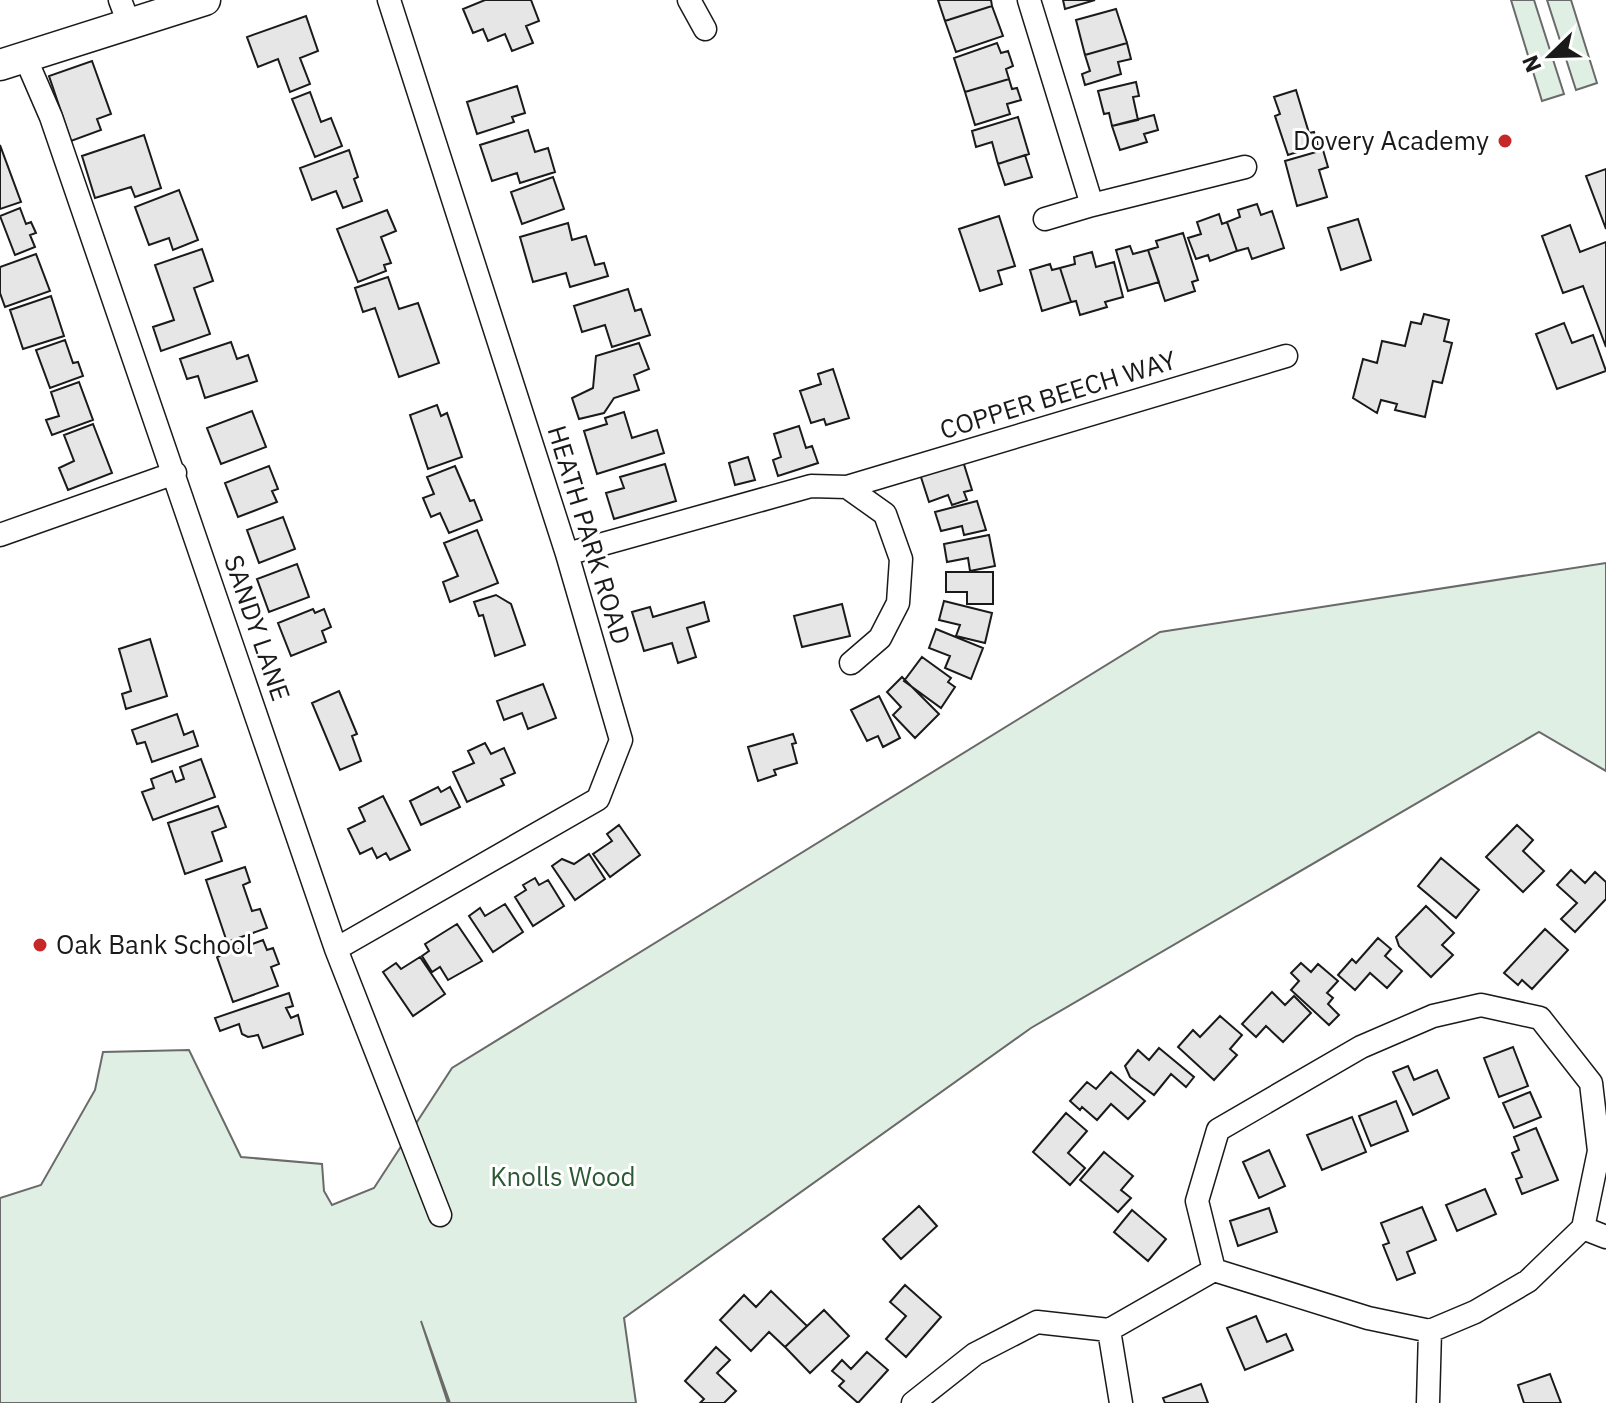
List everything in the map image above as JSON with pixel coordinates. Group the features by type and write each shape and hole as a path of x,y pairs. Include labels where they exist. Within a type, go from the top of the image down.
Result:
{"street":[{"path":"12,61 125,12 205,0"},
{"name":"HEATH PARK ROAD","path":"336,949 598,799 621,740 567,554 389,0"},
{"path":"689,0 705,29"},
{"path":"1029,0 1092,205"},
{"name":"SANDY LANE","path":"12,61 51,117 336,949 440,1215"},
{"path":"1045,219 1245,167"},
{"name":"COPPER BEECH WAY","path":"567,554 811,486 847,487 1286,356"},
{"path":"0,535 175,473"},
{"path":"847,487 885,514 901,559 898,603 880,638 851,663"},
{"path":"913,1403 975,1354 1037,1322 1109,1330 1214,1270 1368,1318 1430,1331 1475,1312 1528,1281 1583,1228 1599,1151 1591,1083 1540,1018 1481,1005 1433,1016 1361,1047 1218,1130 1197,1201 1214,1270"},
{"path":"1583,1228 1606,1237"},
{"path":"1109,1330 1121,1403"},
{"path":"1428,1403 1430,1331"}],"green space":[{"path":"1511,0 1534,0 1564,94 1542,101"},
{"path":"1547,0 1571,0 1597,83 1576,90"},
{"name":"Knolls Wood","path":"1606,563 1606,771 1539,732 1031,1028 624,1318 636,1403 450,1403 421,1321 448,1403 0,1403 0,1198 41,1185 95,1090 103,1052 189,1050 241,1157 322,1164 324,1191 332,1205 374,1188 452,1068 1160,632"}],"building":[{"path":"485,0 531,0 539,21 526,26 533,43 512,51 505,34 488,41 483,29 473,33 463,9"},
{"path":"938,0 991,0 992,6 945,21"},
{"path":"1063,0 1095,0 1065,9"},
{"path":"992,6 1003,36 956,52 945,21"},
{"path":"1116,9 1127,43 1085,55 1076,20"},
{"path":"306,16 318,51 300,58 310,84 290,92 278,59 258,67 247,37"},
{"path":"997,43 1001,53 1008,51 1013,66 1006,69 1009,79 965,92 954,58"},
{"path":"1127,43 1131,59 1118,62 1121,74 1085,85 1082,74 1090,71 1085,55"},
{"path":"92,61 111,114 97,119 101,130 71,141 49,76"},
{"path":"1009,79 1012,89 1017,88 1021,100 1007,104 1010,114 975,125 965,92"},
{"path":"1136,82 1139,96 1133,97 1138,120 1112,126 1109,113 1104,114 1098,91"},
{"path":"517,86 525,113 512,117 514,122 477,134 467,102"},
{"path":"1296,90 1309,133 1314,132 1318,145 1288,155 1275,116 1280,114 1274,97"},
{"path":"310,92 321,122 331,118 342,146 315,157 292,99"},
{"path":"1154,115 1158,130 1144,134 1147,142 1120,150 1112,126"},
{"path":"1018,117 1029,154 998,164 992,142 976,147 972,131"},
{"path":"528,130 535,152 548,148 555,172 520,183 517,173 492,181 480,145"},
{"path":"144,135 161,188 135,197 131,187 95,198 82,156"},
{"path":"0,145 21,202 0,209"},
{"path":"349,150 362,201 343,208 336,191 312,200 300,168"},
{"path":"1323,150 1328,167 1319,170 1327,197 1297,206 1285,161"},
{"path":"1025,155 1032,177 1005,185 998,164"},
{"path":"1606,169 1606,229 1586,176"},
{"path":"553,177 564,209 522,224 511,192"},
{"path":"179,190 198,240 173,250 169,238 149,245 135,207"},
{"path":"1257,204 1261,215 1272,211 1284,248 1252,259 1248,248 1237,251 1227,222 1240,217 1238,210"},
{"path":"20,208 26,224 31,222 36,233 30,235 35,247 15,255 0,216"},
{"path":"387,210 396,231 381,237 391,263 384,265 386,271 358,282 337,229"},
{"path":"1219,214 1222,224 1227,222 1237,251 1210,261 1208,255 1196,259 1188,238 1201,234 1197,222"},
{"path":"999,216 1015,266 998,271 1002,284 980,291 959,229"},
{"path":"1358,219 1371,260 1341,270 1328,228"},
{"path":"568,223 572,240 586,236 595,265 604,263 608,276 570,287 566,273 533,282 520,237"},
{"path":"1570,225 1580,252 1606,242 1606,347 1583,286 1563,293 1542,236"},
{"path":"1183,233 1198,280 1192,282 1195,291 1165,301 1148,250 1158,247 1156,241"},
{"path":"1130,246 1133,254 1148,250 1159,282 1128,291 1116,250"},
{"path":"202,249 213,281 194,288 210,334 161,351 153,327 174,320 155,265"},
{"path":"1092,252 1096,267 1114,262 1123,297 1105,302 1107,307 1080,315 1076,301 1071,302 1060,268 1075,264 1074,257"},
{"path":"36,254 50,291 5,307 0,293 0,267"},
{"path":"1050,264 1052,270 1060,268 1071,302 1042,311 1030,270"},
{"path":"388,277 399,309 418,303 439,363 399,377 375,308 363,312 355,288"},
{"path":"628,289 635,311 641,309 650,335 612,347 605,325 582,332 574,306"},
{"path":"51,296 64,336 23,349 10,310"},
{"path":"1424,314 1449,320 1444,341 1452,343 1442,383 1433,381 1425,417 1395,410 1397,404 1381,400 1377,413 1353,398 1363,359 1377,363 1382,341 1405,346 1411,322 1421,324"},
{"path":"1564,323 1572,343 1593,335 1606,371 1557,389 1536,334"},
{"path":"65,340 73,363 78,362 83,376 50,388 36,350"},
{"path":"231,342 237,359 248,355 257,381 205,398 198,376 187,379 180,359"},
{"path":"639,343 649,369 634,375 639,390 614,398 604,413 579,419 572,398 593,388 596,356"},
{"path":"833,369 849,418 826,425 824,419 811,423 800,391 821,384 818,374"},
{"path":"79,382 93,420 52,435 46,420 59,416 51,392"},
{"path":"437,405 441,416 447,413 462,457 428,469 410,415"},
{"path":"252,411 266,447 221,464 207,428"},
{"path":"624,412 632,438 657,430 664,453 597,474 584,431 607,424 605,418"},
{"path":"93,424 112,473 68,490 59,468 74,461 64,435"},
{"path":"799,426 806,448 812,446 818,463 778,476 773,460 781,457 774,434"},
{"path":"748,457 755,480 735,485 729,463"},
{"path":"962,458 972,490 964,492 967,500 952,505 948,495 929,502 919,471"},
{"path":"665,464 676,501 614,519 606,493 624,488 620,477"},
{"path":"269,466 278,489 272,491 277,502 238,517 225,483"},
{"path":"455,466 482,520 449,533 440,513 431,517 423,498 434,494 427,477"},
{"path":"977,501 986,530 964,535 962,526 941,531 935,512"},
{"path":"283,517 295,549 259,563 247,530"},
{"path":"477,530 498,583 450,602 443,582 458,576 444,543"},
{"path":"989,535 995,566 970,571 968,558 947,562 944,544"},
{"path":"297,564 309,597 269,612 257,579"},
{"path":"946,572 993,572 993,604 967,604 967,592 946,592"},
{"path":"496,595 511,604 525,645 495,656 483,615 479,616 474,602"},
{"path":"944,601 992,613 985,643 956,636 960,625 939,620"},
{"path":"704,602 709,621 687,628 696,657 678,663 672,643 644,651 632,612 650,607 653,617"},
{"path":"842,604 850,636 802,647 794,616"},
{"path":"313,609 315,613 324,609 331,627 322,631 326,642 291,656 278,623"},
{"path":"936,629 983,648 971,679 945,668 950,656 929,648"},
{"path":"150,639 167,696 126,709 122,694 131,691 119,649"},
{"path":"922,657 951,678 948,682 955,687 941,708 904,681"},
{"path":"902,677 939,714 915,738 893,715 901,707 887,692"},
{"path":"543,684 556,718 528,729 522,713 504,720 497,701"},
{"path":"339,691 357,734 352,736 361,761 340,770 312,703"},
{"path":"879,696 900,738 883,747 878,736 867,741 851,710"},
{"path":"177,714 184,735 193,731 198,746 152,762 145,742 137,744 132,730"},
{"path":"793,734 797,763 774,770 776,775 758,781 748,747"},
{"path":"485,743 491,754 504,748 515,773 501,779 504,785 467,802 453,772 474,763 468,751"},
{"path":"201,759 215,797 153,820 142,792 154,788 151,779 172,771 176,782 184,779 180,767"},
{"path":"438,787 441,792 450,787 460,807 421,825 410,801"},
{"path":"383,796 410,850 390,860 386,853 377,858 372,848 360,854 348,829 365,821 359,808"},
{"path":"218,806 226,827 212,832 222,861 185,874 168,823"},
{"path":"619,825 640,855 610,877 593,854 612,841 607,834"},
{"path":"1517,825 1533,840 1523,851 1544,871 1523,892 1486,857"},
{"path":"589,854 605,879 575,900 552,866 562,859 574,864"},
{"path":"1441,858 1479,890 1456,918 1418,886"},
{"path":"245,867 250,882 243,885 252,911 260,909 267,928 227,942 206,880"},
{"path":"1571,870 1585,883 1595,872 1606,882 1606,899 1575,932 1561,919 1577,903 1557,885"},
{"path":"535,878 539,885 548,880 564,906 533,926 515,897 526,890 523,885"},
{"path":"505,904 523,932 493,952 469,916 480,908 485,916"},
{"path":"1426,906 1454,933 1442,945 1453,955 1431,977 1399,946 1396,937"},
{"path":"457,924 482,961 448,980 440,967 432,972 422,956 429,951 425,944"},
{"path":"1545,929 1568,950 1532,989 1522,980 1518,985 1504,973"},
{"path":"1378,938 1391,949 1385,956 1402,971 1387,988 1370,973 1355,990 1338,975 1352,959 1356,963"},
{"path":"263,940 267,950 273,948 279,964 271,967 278,986 233,1002 217,957"},
{"path":"420,957 445,994 413,1016 383,972 396,963 401,969"},
{"path":"1301,963 1311,972 1318,964 1338,981 1327,993 1333,998 1328,1004 1339,1015 1329,1025 1291,990 1299,981 1291,973"},
{"path":"1272,992 1285,1005 1294,996 1311,1013 1283,1042 1266,1026 1256,1037 1242,1024"},
{"path":"289,993 293,1006 286,1008 291,1018 298,1015 303,1034 263,1048 258,1035 248,1037 242,1034 239,1024 220,1031 215,1018"},
{"path":"1220,1016 1242,1035 1230,1049 1237,1055 1214,1080 1178,1047 1193,1030 1200,1037"},
{"path":"1513,1047 1528,1086 1499,1097 1484,1058"},
{"path":"1159,1048 1194,1077 1186,1087 1171,1074 1154,1095 1130,1077 1125,1066 1138,1050 1149,1060"},
{"path":"1408,1066 1414,1080 1437,1070 1449,1098 1413,1115 1393,1072"},
{"path":"1111,1072 1145,1101 1128,1119 1111,1104 1097,1120 1070,1101 1087,1082 1096,1089"},
{"path":"1530,1092 1541,1117 1514,1128 1503,1103"},
{"path":"1396,1101 1408,1131 1371,1146 1359,1116"},
{"path":"1066,1113 1087,1131 1068,1153 1085,1168 1070,1185 1033,1152"},
{"path":"1352,1117 1366,1152 1322,1170 1307,1135"},
{"path":"1536,1128 1558,1180 1522,1194 1516,1179 1522,1177 1512,1153 1519,1150 1514,1137"},
{"path":"1269,1150 1285,1186 1259,1198 1243,1162"},
{"path":"1104,1152 1133,1176 1121,1190 1131,1198 1118,1212 1080,1180"},
{"path":"1485,1189 1496,1214 1457,1231 1446,1205"},
{"path":"919,1206 937,1226 901,1259 883,1239"},
{"path":"1422,1207 1436,1240 1407,1252 1415,1273 1397,1280 1383,1245 1389,1243 1381,1223"},
{"path":"1269,1208 1277,1232 1238,1246 1230,1221"},
{"path":"1132,1210 1166,1239 1148,1261 1114,1232"},
{"path":"905,1285 941,1317 906,1357 886,1339 906,1316 890,1302"},
{"path":"771,1291 807,1326 785,1347 769,1332 751,1351 720,1320 744,1295 756,1307"},
{"path":"824,1310 849,1336 810,1373 785,1347"},
{"path":"1256,1316 1267,1342 1286,1334 1293,1350 1245,1370 1227,1328"},
{"path":"716,1347 730,1360 717,1373 736,1391 724,1403 700,1403 704,1399 685,1381"},
{"path":"867,1352 888,1370 858,1403 839,1386 844,1381 832,1371 842,1360 851,1369"},
{"path":"1550,1374 1561,1403 1524,1403 1518,1385"},
{"path":"1201,1384 1208,1403 1165,1403 1163,1398"}],"place":[{"name":"Dovery Academy","path":"1505,141"},
{"name":"Oak Bank School","path":"40,945"}]}
